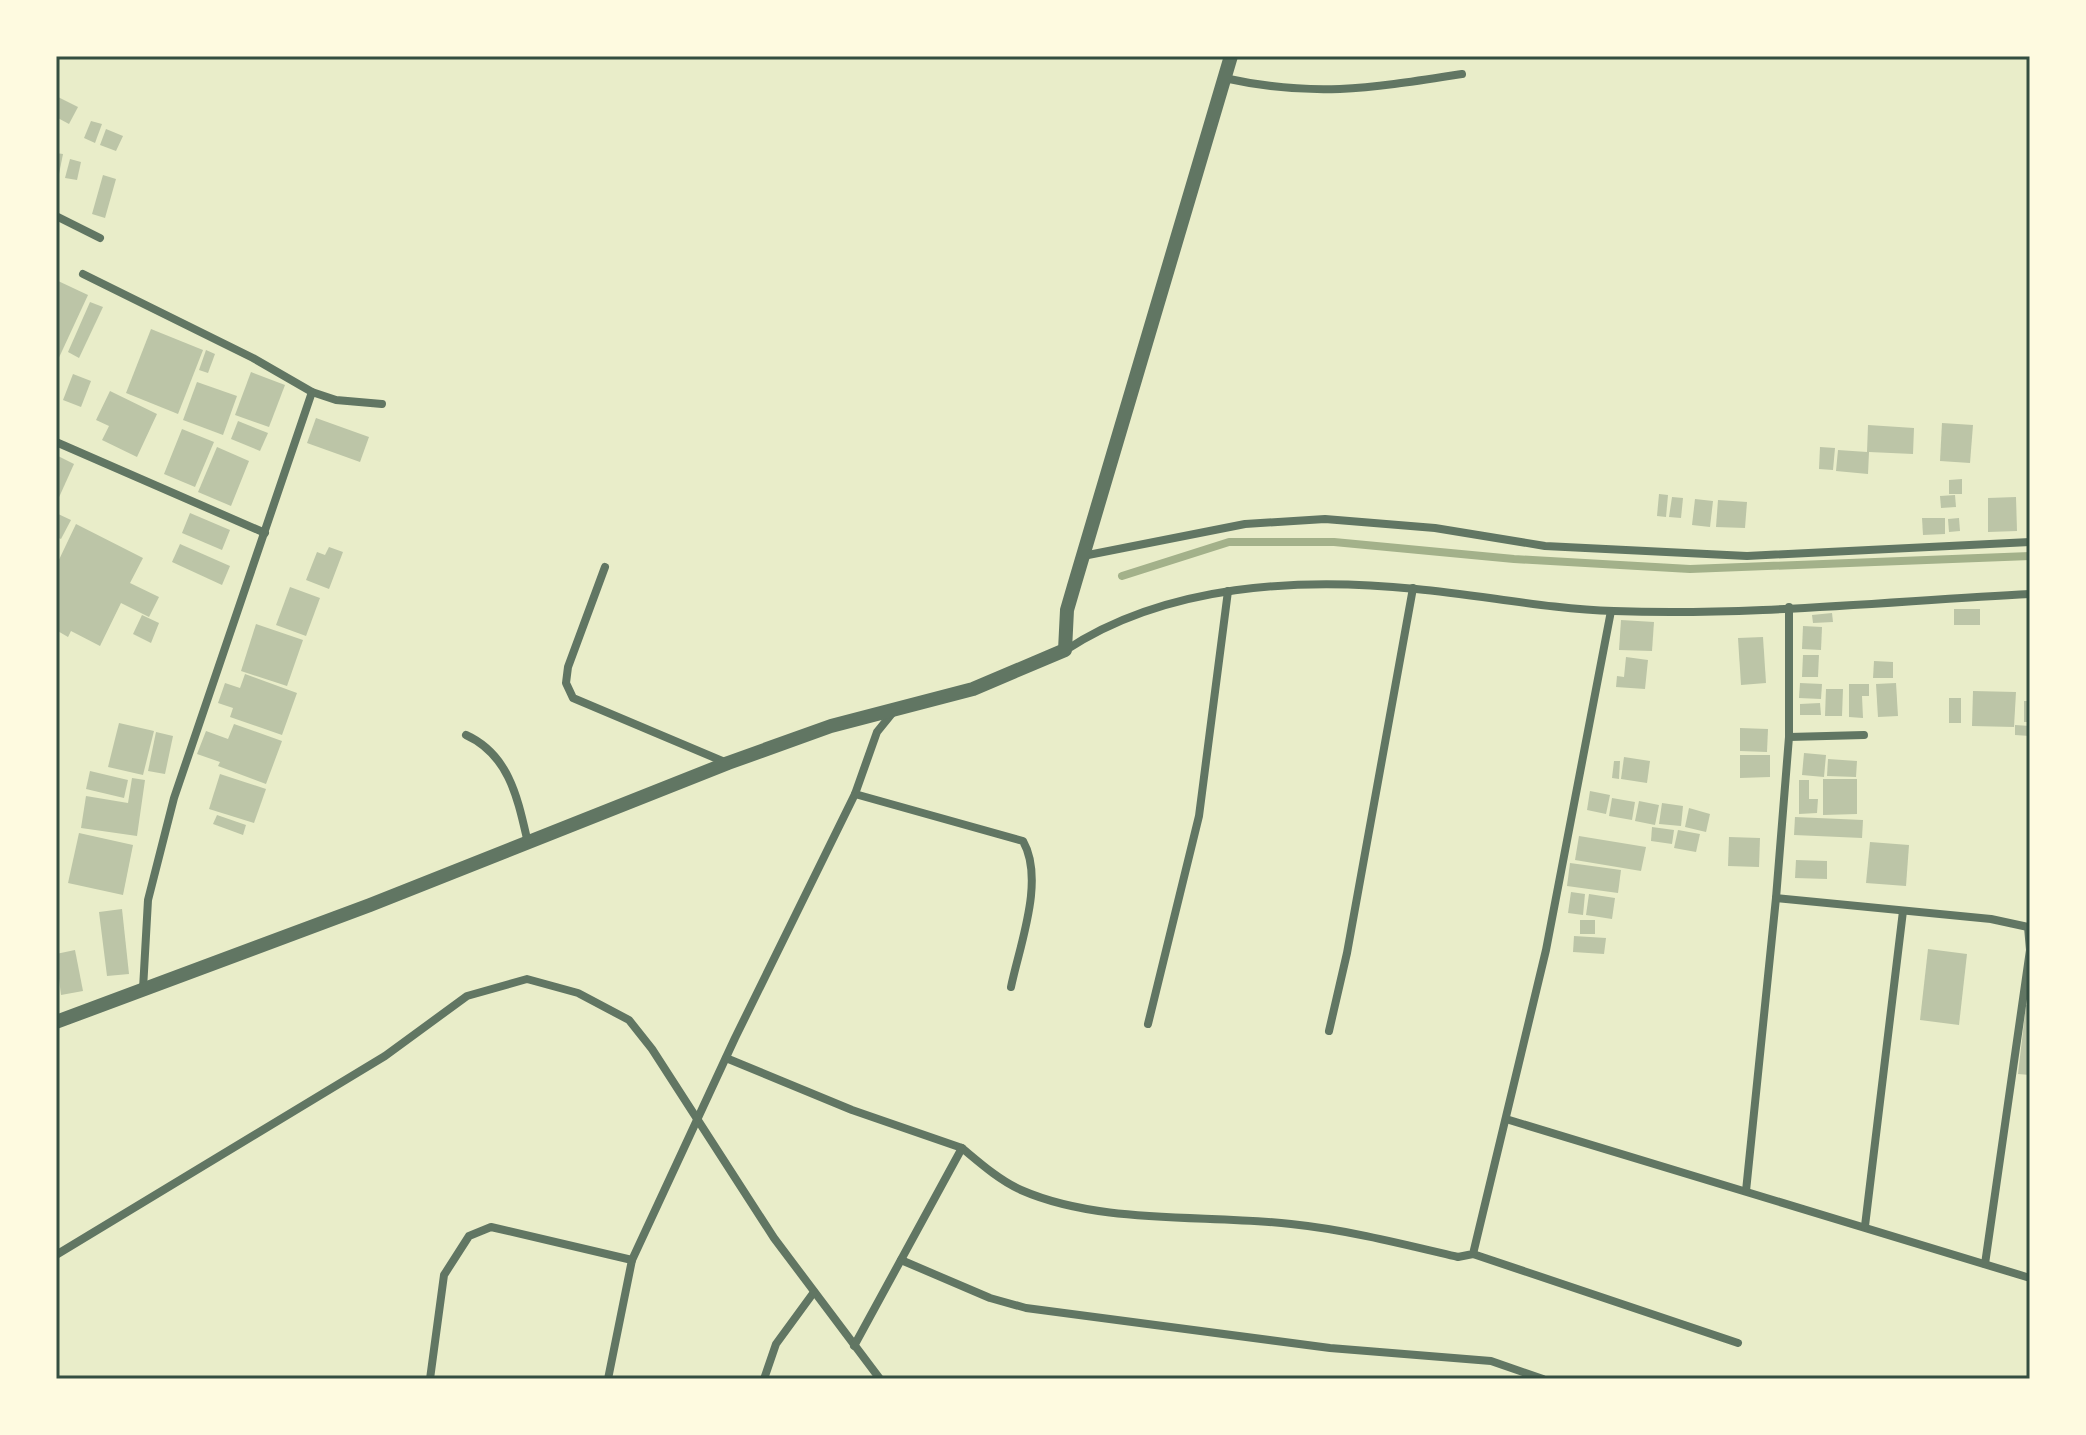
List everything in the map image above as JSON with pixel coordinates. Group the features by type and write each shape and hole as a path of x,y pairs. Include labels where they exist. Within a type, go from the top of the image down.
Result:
{"street":[{"path":"1065,650 1067,610 1231,56"},
{"path":"1224,78 1312,91 1360,89 1462,74"},
{"path":"56,216 100,238"},
{"path":"83,274 253,358 312,392 336,400 382,404"},
{"path":"143,989 148,900 174,798 312,392"},
{"path":"56,442 265,533"},
{"path":"1083,556 1245,524 1325,519 1435,528 1545,546 1747,556 2030,542"},
{"path":"605,567 568,667 566,683 573,698 728,763"},
{"path":"56,1022 528,843 728,763 831,726 973,689 1065,650 1100,627 1228,591 1341,584 1413,588 1611,611 1725,611 2030,594"},
{"path":"1329,1031 1347,953 1413,588"},
{"path":"1148,1024 1199,816 1228,591"},
{"path":"1746,1191 1789,737 1789,607"},
{"path":"1473,1254 1546,950 1611,611"},
{"path":"608,1379 632,1260 699,1122 726,1058 855,794 877,732 895,711"},
{"path":"466,735 479,741 501,762 515,788 528,843"},
{"path":"1789,737 1864,735"},
{"path":"855,794 1023,841 1030,854 1030,891 1011,987"},
{"path":"1776,898 2028,927 2030,950 1985,1264"},
{"path":"1865,1226 1903,911"},
{"path":"56,1255 385,1056 467,996 527,979 578,993 629,1020 814,1292 880,1379"},
{"path":"726,1058 852,1110 962,1148 1019,1189 1078,1208 1120,1215 1189,1215 1289,1224 1373,1237 1458,1257 1473,1254 1738,1343"},
{"path":"1506,1119 2030,1278"},
{"path":"854,1346 962,1148"},
{"path":"430,1379 444,1275 469,1236 491,1227 632,1260"},
{"path":"901,1260 990,1298 1026,1308 1330,1348 1491,1361 1543,1379"},
{"path":"764,1379 776,1344 814,1292"}],"building":[{"path":"56,96 78,107 69,124 56,117"},
{"path":"91,121 102,124 95,143 84,138"},
{"path":"106,129 123,136 116,151 100,145"},
{"path":"56,153 63,154 57,184 56,184"},
{"path":"70,159 81,162 77,180 65,178"},
{"path":"103,175 116,179 105,218 92,214"},
{"path":"56,280 88,295 56,364"},
{"path":"90,302 103,307 79,358 68,352"},
{"path":"151,329 203,350 178,414 126,393"},
{"path":"206,350 215,354 208,373 199,370"},
{"path":"251,372 285,385 269,427 235,415"},
{"path":"73,374 91,381 81,407 63,400"},
{"path":"197,382 237,396 223,435 183,420"},
{"path":"110,391 157,414 137,457 102,440 109,426 96,420"},
{"path":"316,418 369,437 360,462 307,443"},
{"path":"238,421 268,433 260,451 231,439"},
{"path":"1942,423 1973,425 1970,463 1940,461"},
{"path":"1868,425 1914,428 1913,454 1869,452 1868,474 1836,471 1838,450 1867,452"},
{"path":"182,429 214,442 195,487 164,474"},
{"path":"217,447 249,461 231,506 198,492"},
{"path":"1820,447 1835,448 1833,470 1819,469"},
{"path":"56,455 74,464 56,504"},
{"path":"1962,479 1962,494 1949,494 1949,480"},
{"path":"1659,494 1668,495 1666,517 1657,516"},
{"path":"1955,495 1956,507 1941,508 1940,496"},
{"path":"1672,497 1683,498 1681,518 1669,517"},
{"path":"2016,497 2017,531 1988,532 1988,498"},
{"path":"1695,499 1713,501 1710,527 1692,525"},
{"path":"1718,500 1747,502 1745,528 1716,527"},
{"path":"56,513 71,520 61,539 56,537"},
{"path":"190,513 230,530 222,550 182,533"},
{"path":"1922,518 1945,518 1945,534 1923,535"},
{"path":"1959,518 1960,531 1949,532 1948,519"},
{"path":"76,524 143,558 130,583 159,597 149,617 121,603 100,646 71,631 68,637 56,630 56,566"},
{"path":"180,544 230,566 222,585 172,562"},
{"path":"329,547 343,552 329,589 306,580 317,552 325,555"},
{"path":"290,587 320,598 306,636 276,625"},
{"path":"1954,609 1980,609 1980,625 1954,625"},
{"path":"1832,613 1833,622 1813,623 1812,615"},
{"path":"142,615 159,623 151,643 133,634"},
{"path":"1621,620 1654,622 1652,651 1619,650"},
{"path":"256,624 303,640 287,686 241,671"},
{"path":"1803,626 1822,627 1821,650 1802,649"},
{"path":"1763,637 1766,683 1741,685 1738,638"},
{"path":"1803,655 1819,655 1818,677 1802,677"},
{"path":"1626,657 1648,660 1645,689 1616,687 1617,676 1624,677"},
{"path":"1874,661 1893,662 1893,678 1873,678"},
{"path":"245,674 297,693 282,735 230,717 233,708 218,703 225,683 240,688"},
{"path":"1800,683 1822,684 1821,699 1799,698"},
{"path":"1896,683 1898,716 1878,717 1876,684"},
{"path":"1849,684 1869,684 1869,696 1862,696 1863,718 1849,717"},
{"path":"1826,689 1843,689 1842,716 1825,716"},
{"path":"1973,691 2016,692 2014,727 1972,726"},
{"path":"1949,698 1961,698 1961,723 1949,723"},
{"path":"2024,701 2030,701 2030,722 2024,722"},
{"path":"1820,703 1821,715 1800,715 1800,704"},
{"path":"119,723 154,731 143,775 108,767"},
{"path":"234,724 282,741 266,784 218,766 220,762 197,754 206,731 228,739"},
{"path":"2015,725 2030,726 2030,736 2015,735"},
{"path":"1740,728 1768,729 1767,752 1740,751"},
{"path":"156,732 173,736 165,774 148,771"},
{"path":"1804,753 1826,755 1824,777 1802,775"},
{"path":"1740,755 1770,755 1770,777 1740,778"},
{"path":"1624,757 1650,761 1647,783 1621,779"},
{"path":"1828,759 1857,761 1856,777 1827,776"},
{"path":"1614,761 1620,761 1619,779 1612,778"},
{"path":"90,771 128,780 124,798 86,789"},
{"path":"220,774 266,789 254,823 209,809"},
{"path":"132,778 145,780 137,836 81,828 86,796 128,803"},
{"path":"1823,779 1857,779 1857,814 1823,815"},
{"path":"1799,780 1809,780 1809,799 1818,799 1817,813 1799,814"},
{"path":"1590,791 1610,795 1606,814 1587,810"},
{"path":"1612,798 1635,802 1632,820 1609,816"},
{"path":"1639,801 1659,805 1655,825 1635,821"},
{"path":"1662,803 1683,806 1681,826 1659,824"},
{"path":"1689,808 1710,814 1706,832 1685,827"},
{"path":"217,815 246,825 243,835 213,824"},
{"path":"1795,817 1863,820 1862,838 1794,835"},
{"path":"1652,827 1674,830 1672,844 1651,841"},
{"path":"1678,830 1700,834 1696,852 1674,848"},
{"path":"79,833 133,845 123,895 68,883"},
{"path":"1579,836 1646,847 1641,871 1575,860"},
{"path":"1729,837 1760,838 1759,867 1728,866"},
{"path":"1870,842 1909,845 1906,886 1866,883"},
{"path":"1796,860 1827,861 1827,879 1795,878"},
{"path":"1570,863 1621,870 1618,893 1567,886"},
{"path":"1571,892 1585,894 1583,915 1568,913"},
{"path":"1589,894 1615,898 1612,919 1586,915"},
{"path":"122,909 129,974 107,976 99,912"},
{"path":"1580,920 1595,920 1595,934 1580,934"},
{"path":"1574,936 1606,938 1604,954 1573,952"},
{"path":"1928,949 1967,954 1959,1025 1920,1020"},
{"path":"75,950 83,991 61,995 56,954"},
{"path":"2026,1005 2030,1005 2030,1075 2018,1074"}],"waterway":[{"path":"1122,576 1229,542 1334,542 1514,559 1690,569 2030,556"}]}
